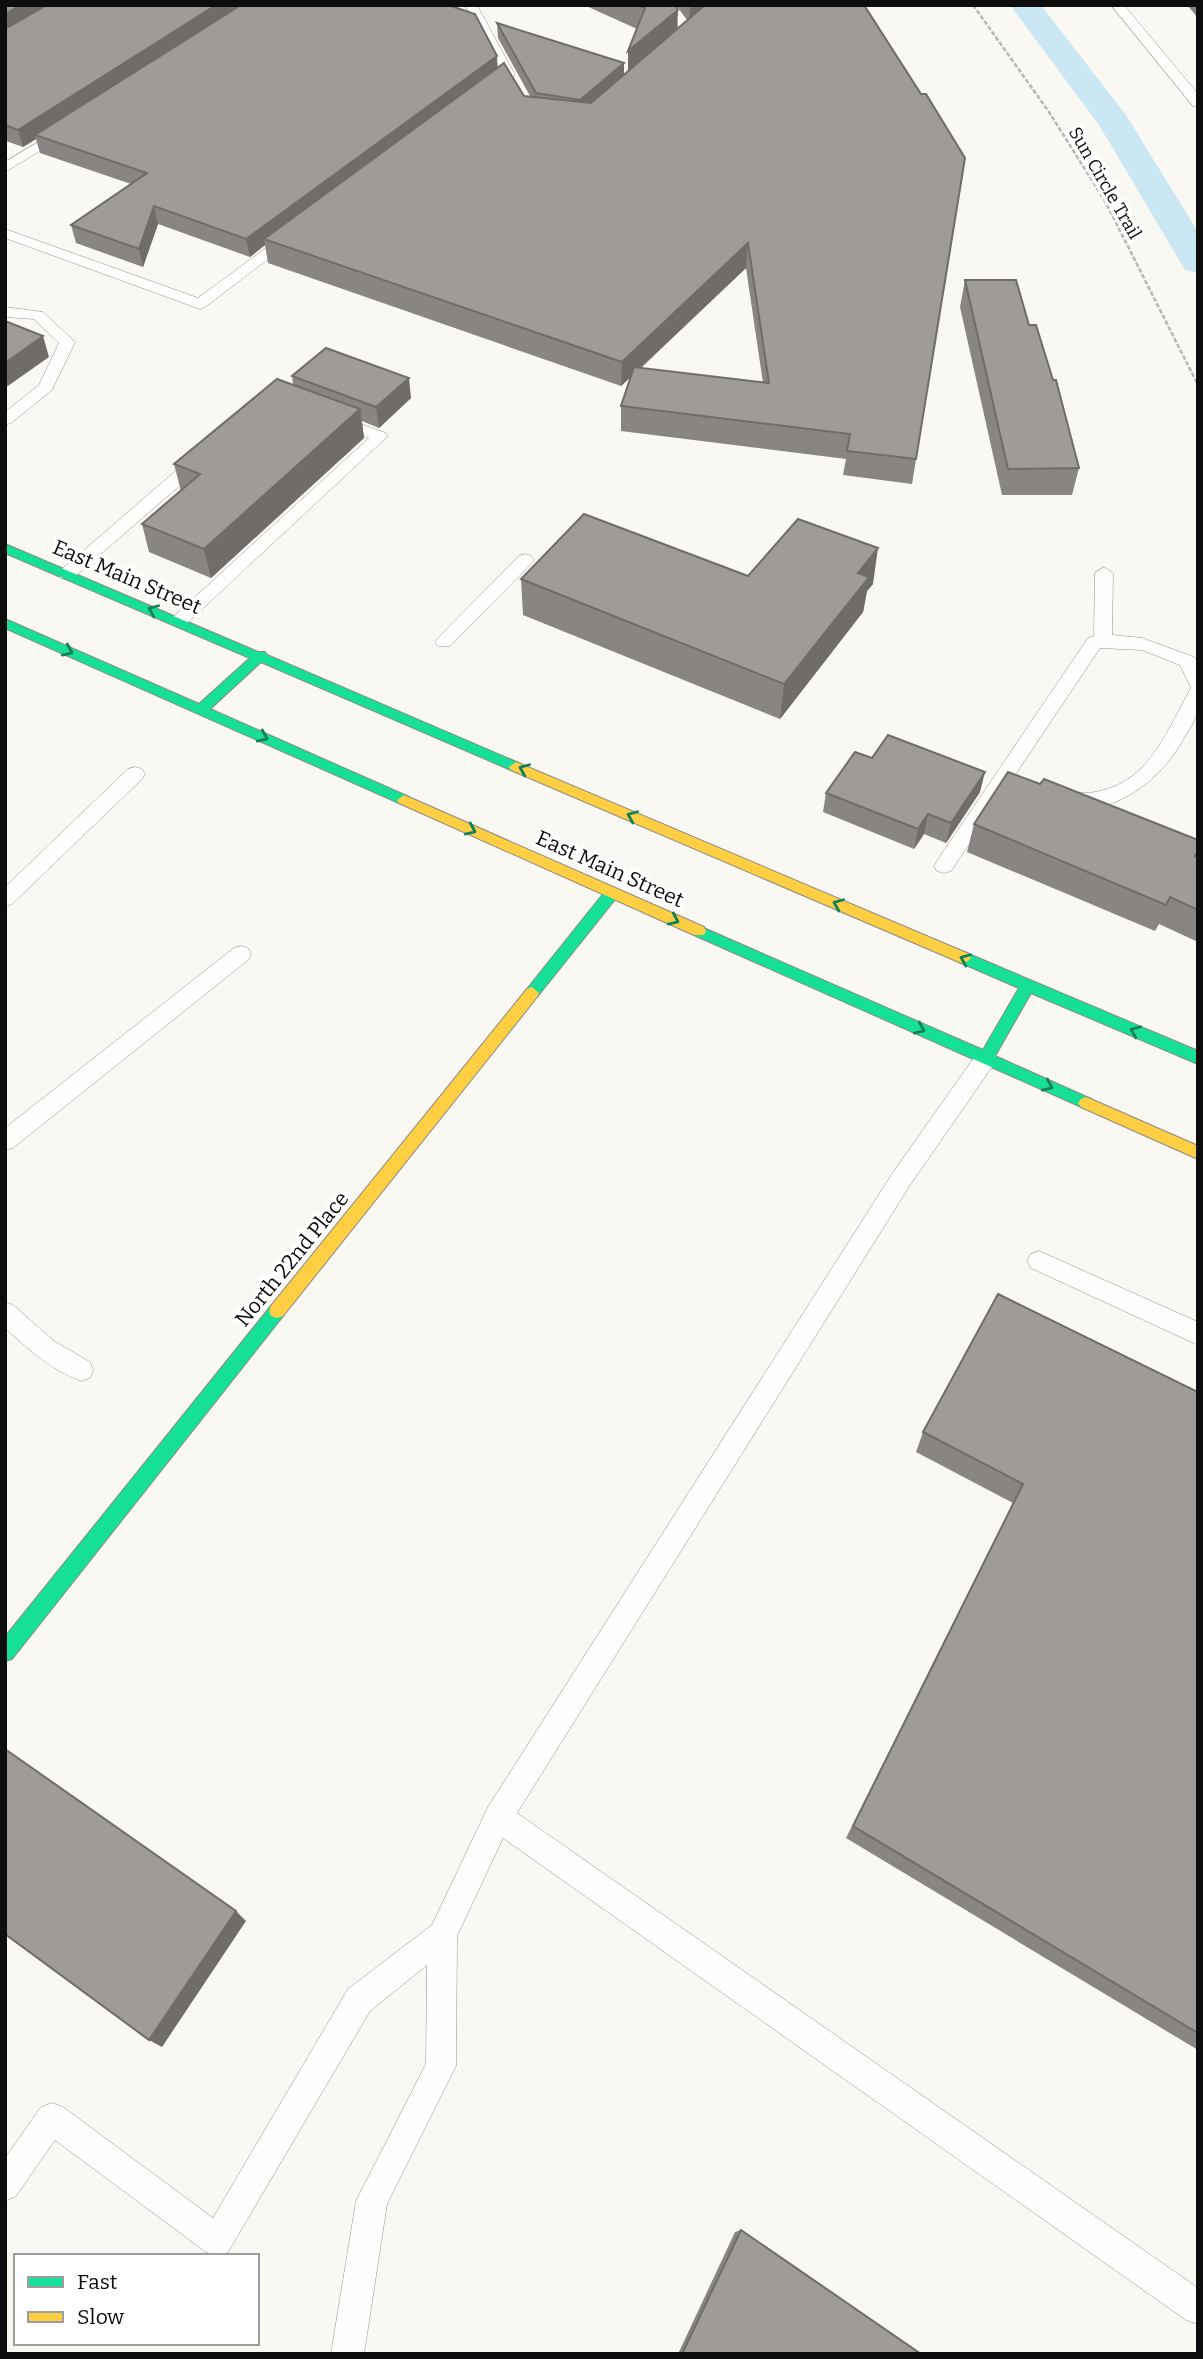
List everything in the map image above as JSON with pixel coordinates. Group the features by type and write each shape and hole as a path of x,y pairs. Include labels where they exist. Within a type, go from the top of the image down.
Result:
{"main road":[{"name":"East Main Street","path":"5,548 261,655 1198,1058"},
{"name":"East Main Street","path":"5,623 1198,1153"},
{"path":"201,710 261,655"},
{"name":"North 22nd Place","path":"5,1652 612,893"},
{"path":"986,1058 1028,986"}],"lane":[{"path":"471,5 510,79 475,99"},
{"path":"1117,5 1198,103"},
{"path":"5,168 75,123"},
{"path":"5,233 200,304 299,230"},
{"path":"5,312 38,315 67,342 46,387 5,420"},
{"path":"179,621 380,436 320,414"},
{"path":"67,574 215,447"},
{"path":"444,642 525,559"},
{"path":"1103,640 1104,573"},
{"path":"944,866 1094,642 1120,638 1153,646 1188,661 1198,685"},
{"path":"1043,797 1054,800 1104,798 1140,782 1164,756 1198,691"},
{"path":"5,899 135,774"},
{"path":"999,784 1021,791"},
{"path":"5,1141 241,954"},
{"path":"347,2354 372,2201 441,2066 442,1935 498,1817 902,1178 986,1058"},
{"path":"1039,1261 1198,1334"},
{"path":"5,1312 45,1349 81,1370"},
{"path":"498,1817 1198,2308"},
{"path":"5,2185 52,2118 217,2241 359,2000 442,1935"}],"path":[{"name":"Sun Circle Trail","path":"973,5 1049,112 1105,201 1198,384"}],"building":[{"path":"5,5 21,5 5,14"},
{"path":"47,5 216,5 18,130 5,125 5,29"},
{"path":"241,5 448,5 475,14 497,56 246,239 154,206 139,249 71,225 147,173 35,135"},
{"path":"638,5 675,5 678,10 628,51 645,8"},
{"path":"705,5 864,5 921,94 926,94 965,158 916,459 847,451 850,434 621,406 634,367 769,383 748,243 622,362 264,239 504,63 524,96 591,103"},
{"path":"497,23 624,63 580,100 536,93"},
{"path":"965,280 1016,280 1029,325 1036,325 1053,380 1056,380 1079,468 1008,469"},
{"path":"5,321 43,336 5,363"},
{"path":"326,348 409,378 376,407 292,376"},
{"path":"277,379 360,409 204,549 142,524 200,474 174,464"},
{"path":"584,514 748,576 798,519 878,548 858,573 869,577 784,684 521,579"},
{"path":"888,735 985,772 951,823 928,814 918,829 826,793 855,752 872,758"},
{"path":"1008,772 1040,784 1044,779 1198,840 1195,856 1198,857 1198,910 1170,897 1166,905 974,824"},
{"path":"998,1294 1198,1392 1198,2033 853,1826 1023,1484 923,1432"},
{"path":"5,1749 236,1911 149,2040 5,1934"},
{"path":"741,2230 921,2354 682,2354"}],"waterway":[{"path":"1025,5 1114,122 1198,262"}],"traffic: fast":[{"path":"5,548 516,767"},
{"path":"5,623 404,800"},
{"path":"201,710 261,655"},
{"path":"532,993 612,893"},
{"path":"699,931 1086,1103"},
{"path":"964,958 1198,1058"},
{"path":"986,1058 1028,986"},
{"path":"5,1652 277,1311"}],"traffic: slow":[{"path":"516,767 964,958"},
{"path":"404,800 699,931"},
{"path":"277,1311 532,993"},
{"path":"1086,1103 1198,1153"}]}
